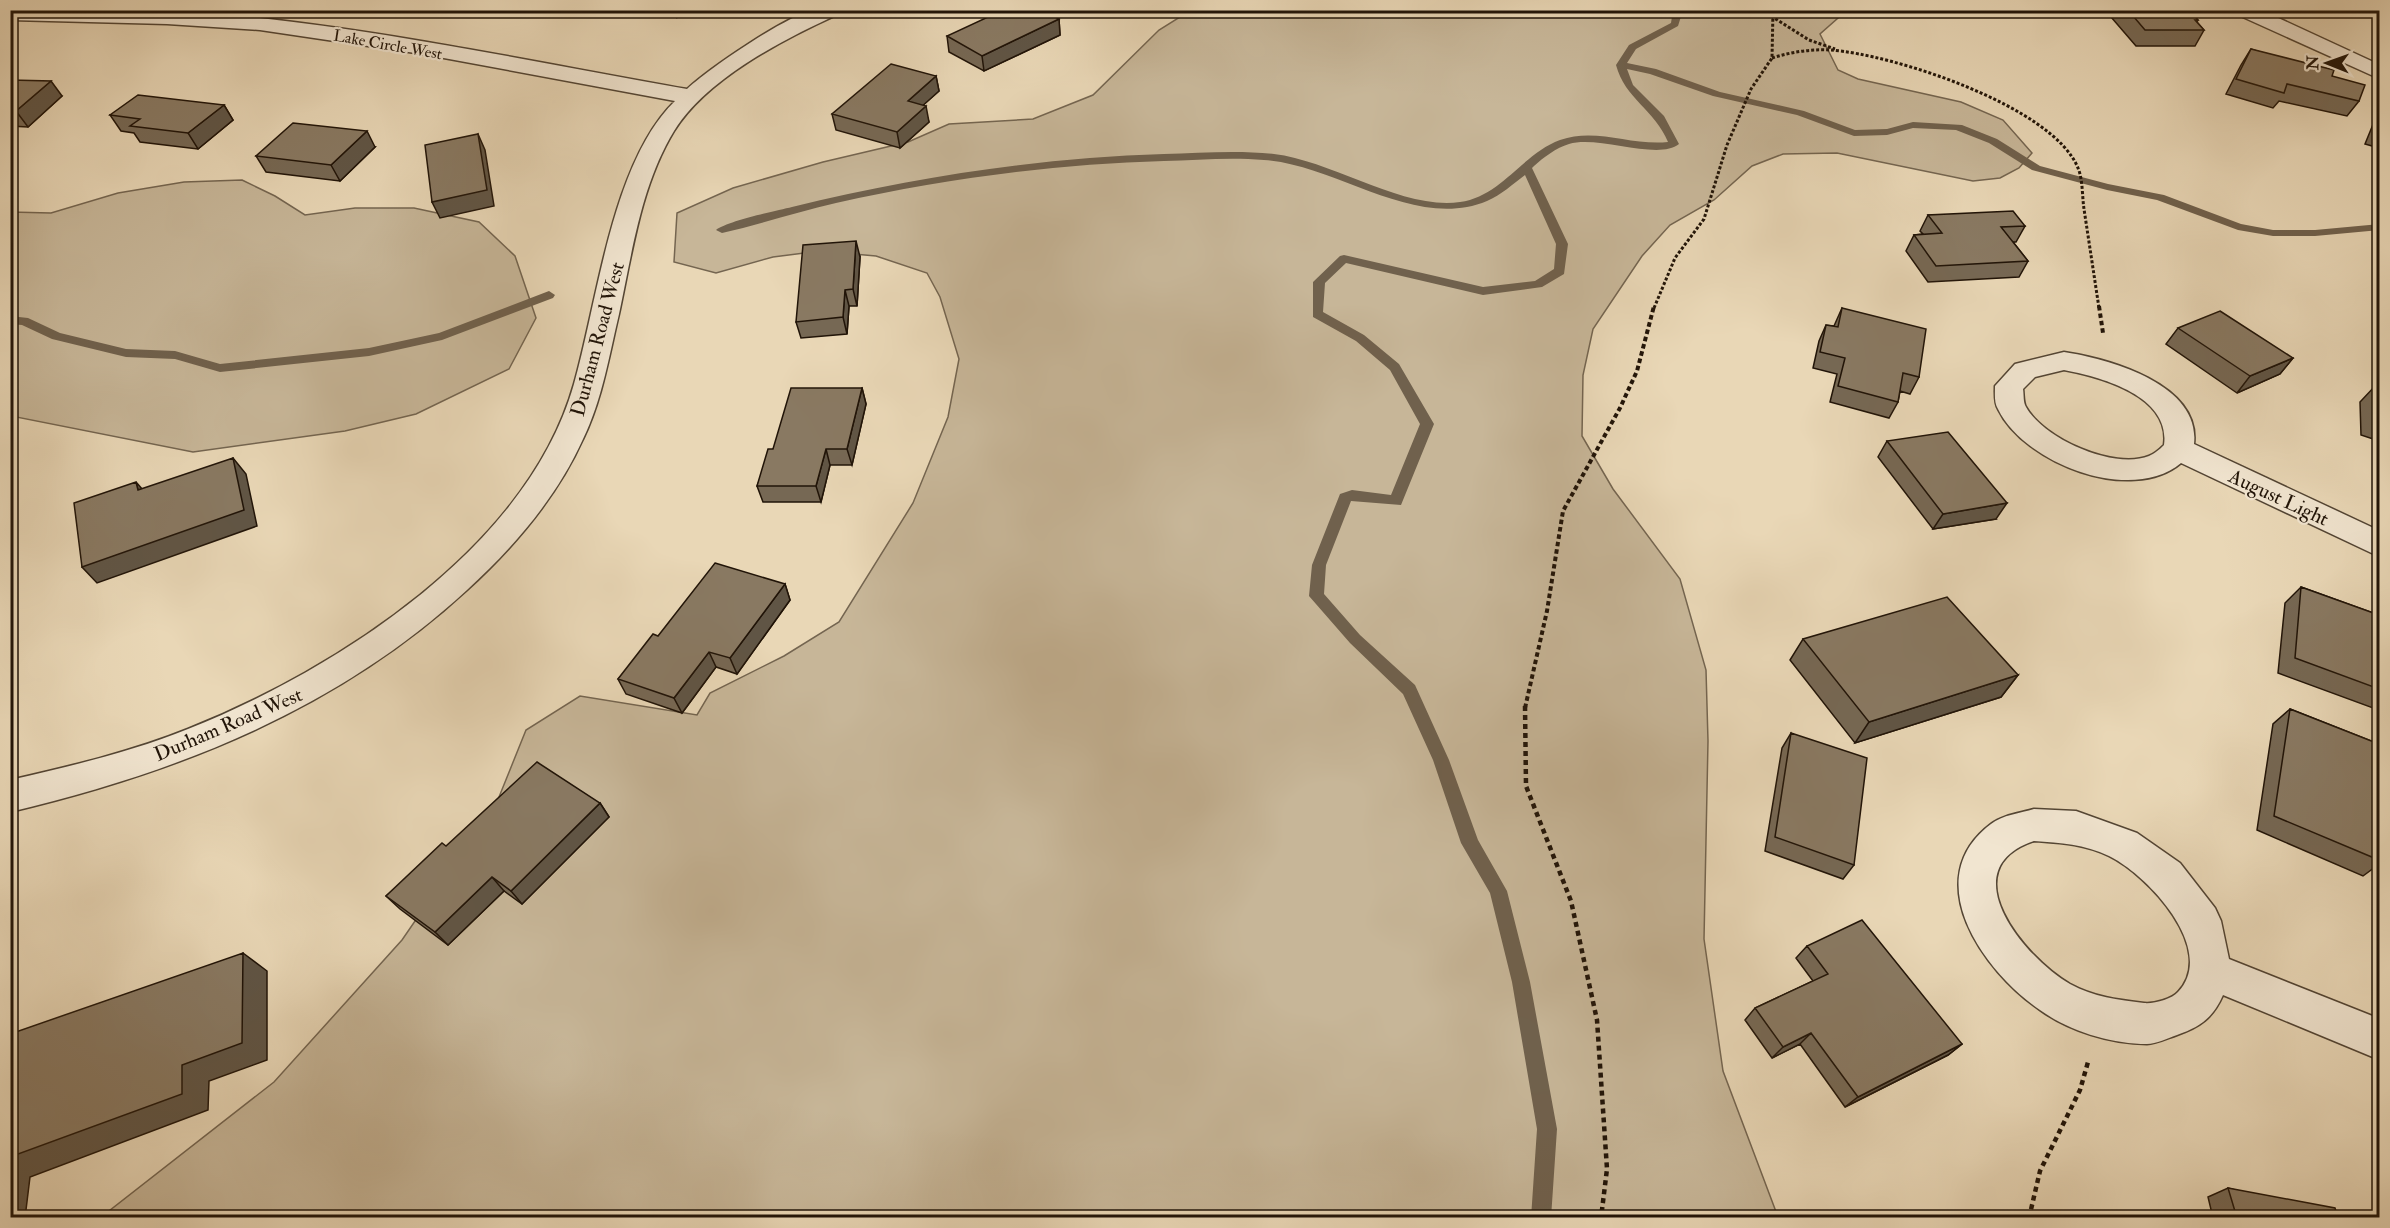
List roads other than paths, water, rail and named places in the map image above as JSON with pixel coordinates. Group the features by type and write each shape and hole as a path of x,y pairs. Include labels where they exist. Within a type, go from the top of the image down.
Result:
{"street":[{"name":"Durham Road West","path":"10,796 102,774 195,741 289,702 363,657 439,600 505,534 548,475 577,420 638,185 651,153 667,125 691,97 779,36 831,10"},
{"path":"2243,10 2379,73"},
{"name":"Lake Circle West","path":"10,14 186,19 259,24 353,37 691,97"},
{"path":"2064,361 2095,366 2134,381 2162,402 2180,428 2178,449 2153,467 2117,470 2085,463 2047,446 2023,427 2009,405 2009,383 2019,372 2038,364 2064,361"},
{"name":"August Light","path":"2178,449 2379,545"},
{"path":"2034,825 2076,826 2124,845 2166,875 2201,921 2211,971 2203,995 2188,1011 2149,1024 2100,1018 2055,997 2010,960 1987,925 1976,885 1983,856 2006,834 2034,825"},
{"path":"2211,971 2379,1041"}],"waterway":[{"path":"785,10 792,15"},
{"path":"1621,65 1632,47 1675,24 1678,10"},
{"path":"1527,168 1529,164 1554,146 1578,139 1603,139 1654,146 1674,144 1660,119 1628,86 1621,65"},
{"path":"1621,65 1652,71 1717,94 1800,113 1854,133 1887,132 1913,125 1958,127 1993,141 2036,168 2107,187 2160,197 2238,227 2273,233 2315,233 2380,227"},
{"path":"722,230 778,214 893,188 952,177 1069,163 1187,157 1274,157 1309,164 1385,192 1436,205 1460,205 1482,199 1500,189 1527,168"},
{"path":"1527,168 1562,244 1560,271 1538,284 1483,291 1344,259 1319,282 1317,314 1360,338 1395,367 1427,424 1396,501 1352,495 1345,498 1319,565 1316,596 1355,639 1409,690 1441,760 1470,843 1498,891 1521,982 1547,1129 1541,1218"},
{"path":"10,320 24,321 56,336 126,353 175,355 220,368 369,352 442,336 549,295"}]}
